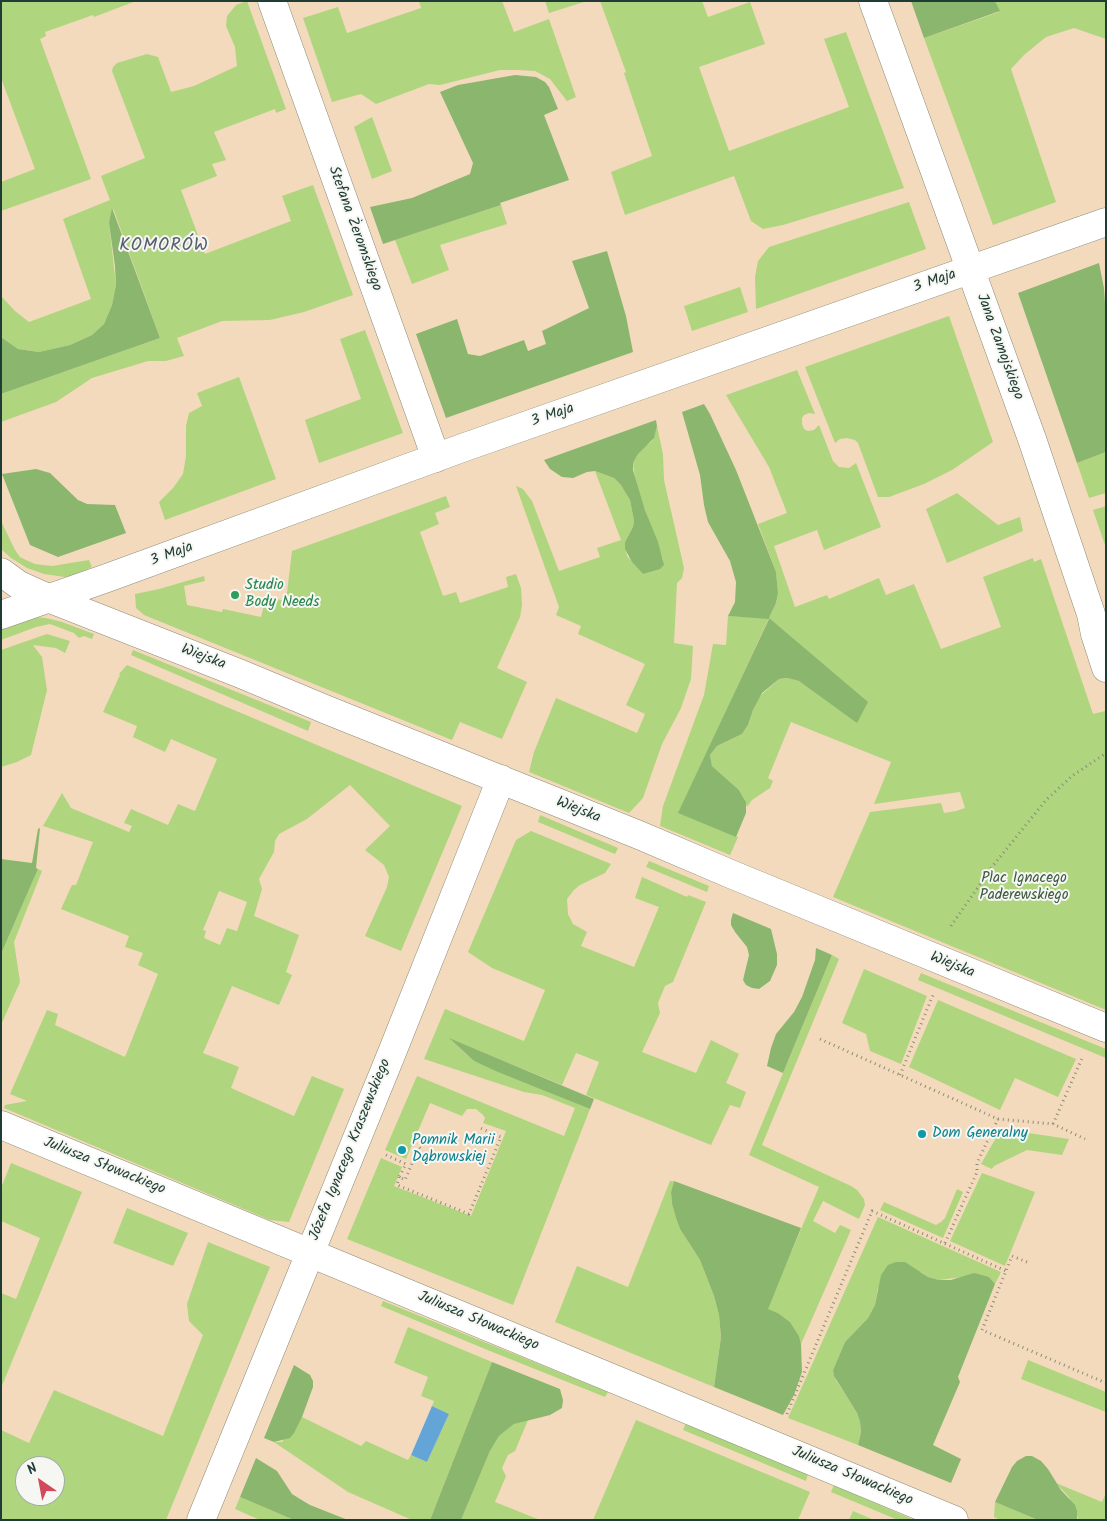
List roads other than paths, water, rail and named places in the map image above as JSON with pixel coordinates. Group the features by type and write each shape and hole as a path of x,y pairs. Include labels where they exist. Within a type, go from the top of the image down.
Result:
{"street":[{"name":"Stefana Żeromskiego","path":"272,1 436,458"},
{"name":"Jana Zamojskiego","path":"873,1 1038,457 1091,614 1106,668"},
{"name":"3 Maja","path":"1,615 436,458 1106,222"},
{"name":"Wiejska","path":"1,572 19,585 48,598 501,779 1106,1028"},
{"name":"Józefa Ignacego Kraszewskiego","path":"200,1520 391,1055 501,779"},
{"name":"Juliusza Słowackiego","path":"1,1125 954,1520"}],"water":[{"path":"432,1406 449,1414 427,1462 411,1455"}],"place":[{"name":"Studio Body Needs","path":"235,595"},
{"name":"Dom Generalny","path":"922,1134"},
{"name":"Pomnik Marii Dąbrowskiej","path":"402,1150"}],"district":[{"name":"KOMORÓW","path":"164,247"}],"park label":[{"name":"Plac Ignacego Paderewskiego","path":"1024,888"}]}
